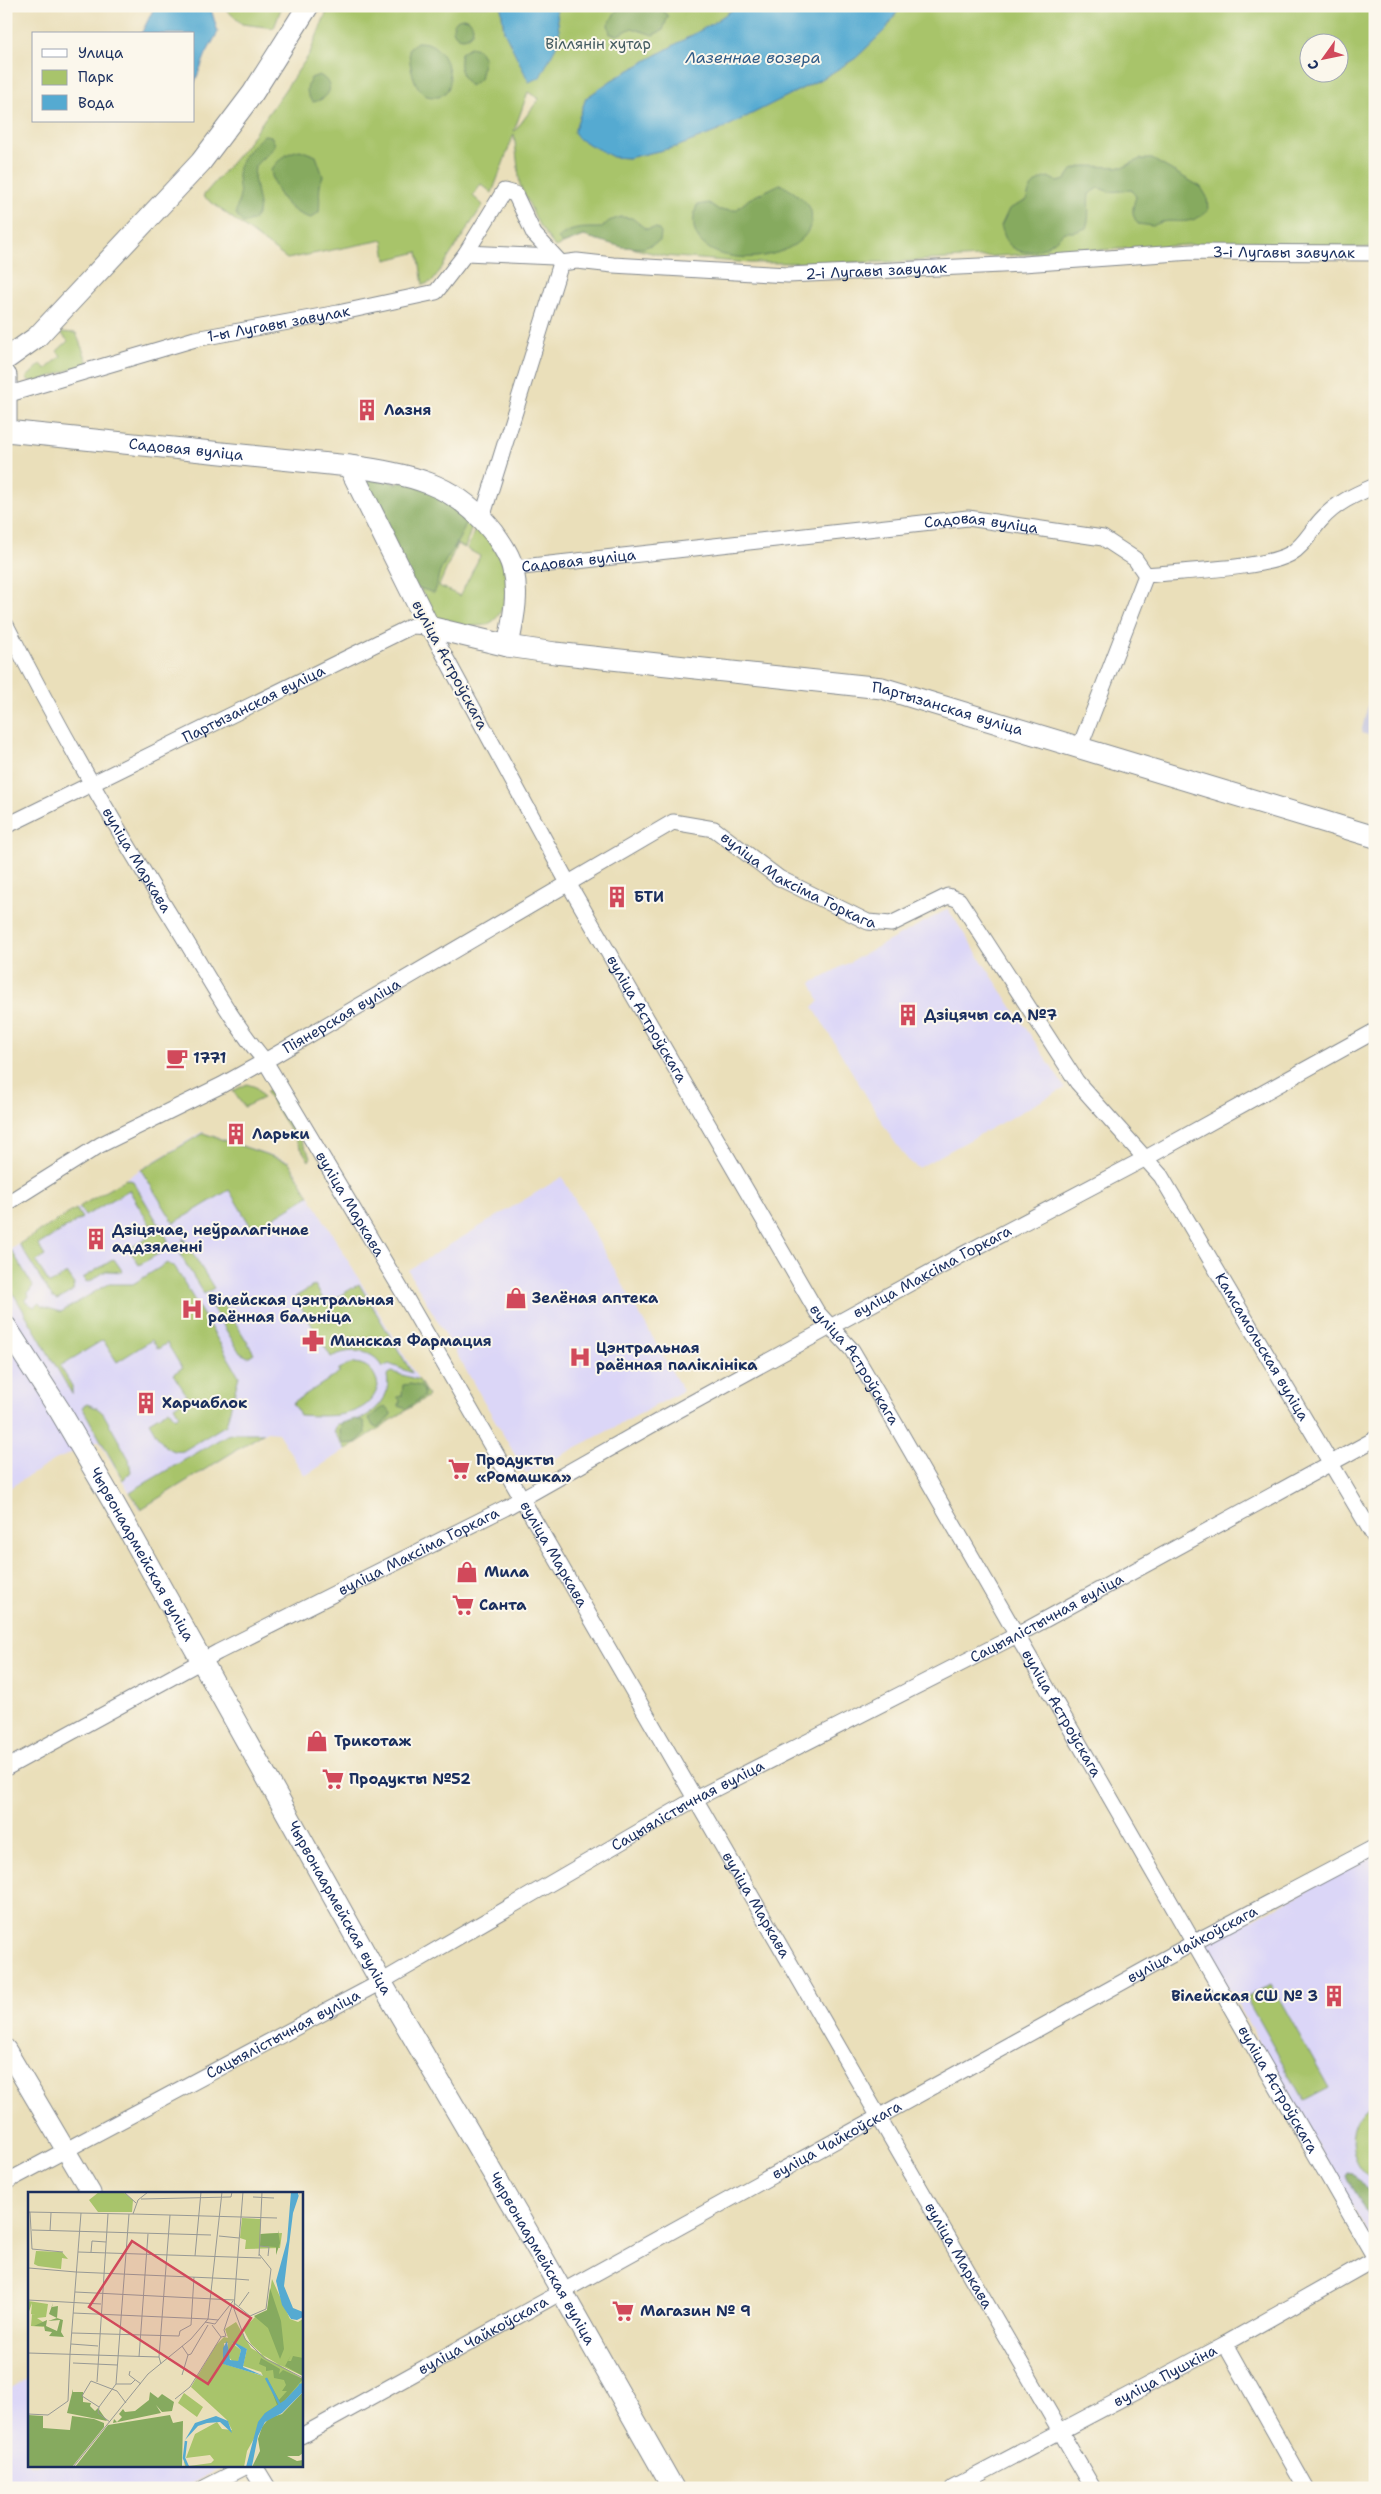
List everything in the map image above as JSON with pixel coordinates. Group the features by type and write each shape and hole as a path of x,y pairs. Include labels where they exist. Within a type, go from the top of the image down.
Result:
{"main road":[{"path":"6,359 37,337 201,162 253,93 308,6"},
{"path":"6,376 6,383"},
{"path":"6,400 8,413 6,422"},
{"name":"Садовая вуліца","path":"6,431 394,472 437,485 468,504 482,518 502,546 513,568"},
{"name":"вуліца Астроўскага","path":"349,466 429,627"},
{"path":"508,646 516,607 513,568"},
{"name":"Партызанская вуліца","path":"429,627 508,646 652,664 882,688 1079,749 1219,788 1375,837"},
{"name":"Чырвонаармейская вуліца","path":"6,1327 60,1411 381,1982 673,2488"}],"street":[{"name":"1-ы Лугавы завулак","path":"6,395 195,340 436,292 466,253 504,191 515,194 534,234 558,260"},
{"name":"2-і Лугавы завулак","path":"466,253 577,261 613,266 788,275 1023,264 1192,252"},
{"name":"3-і Лугавы завулак","path":"1192,252 1375,253"},
{"path":"482,518 558,260"},
{"path":"1079,749 1146,574 1254,564 1289,554 1306,541 1321,520 1344,499 1375,486"},
{"name":"Садовая вуліца","path":"513,568 968,518 1103,538 1135,559 1146,574"},
{"name":"вуліца Маркава","path":"6,626 91,783 245,1037 265,1061 402,1291 1093,2488"},
{"name":"Партызанская вуліца","path":"6,826 412,626 429,627"},
{"name":"вуліца Астроўскага","path":"429,627 568,883 818,1312 852,1350 867,1375 1195,1942 1375,2259"},
{"name":"Піянерская вуліца","path":"6,1204 100,1145 222,1085 265,1061 673,822"},
{"name":"вуліца Максіма Горкага","path":"673,822 714,829 779,878 868,922 891,924 948,896 959,900 1077,1082 1146,1158"},
{"name":"вуліца Максіма Горкага","path":"6,1768 201,1661 521,1499 664,1418 960,1256 1146,1158 1375,1031"},
{"name":"Камсамольская вуліца","path":"1146,1158 1161,1176 1375,1538"},
{"name":"Сацыялістычная вуліца","path":"6,2182 381,1982 695,1800 1017,1635 1375,1440"},
{"name":"вуліца Чайкоўскага","path":"302,2435 1195,1942 1375,1847"},
{"path":"6,2049 90,2192"},
{"name":"вуліца Пушкіна","path":"953,2488 1225,2344 1375,2259"},
{"path":"1225,2344 1306,2488"},
{"path":"204,2488 248,2466"},
{"path":"251,2466 266,2488"}],"shaded area":[{"path":"1375,677 1375,737 1361,733"},
{"path":"948,909 1065,1088 918,1168 908,1160 891,1137 813,1007 819,1001 811,983"},
{"name":"Вілейская цэнтральная раённая бальніца","path":"202,1132 289,1161 428,1396 305,1476 278,1433 267,1432 140,1510 99,1441 55,1460 6,1490 6,1252"},
{"path":"562,1177 683,1391 526,1474 408,1270"},
{"path":"1375,1855 1375,2246 1204,1945"},
{"path":"28,2379 28,2466 225,2466 183,2488 6,2488 6,2391"}],"green space":[{"path":"222,6 282,6 274,28 242,24"},
{"name":"Віллянін хутар","path":"329,6 501,6 504,31 560,39 556,6 738,6 710,25 612,80 586,98 574,132 579,139 613,157 628,158 676,147 718,131 825,77 856,58 886,29 901,6 1375,6 1375,247 1334,249 1204,244 894,262 750,263 664,256 584,236 555,247 539,225 520,185 514,134 492,193 481,184 473,196 483,205 433,281 423,285 418,252 386,260 383,240 287,259 203,196 245,147 309,55","holes":["528,92 539,99 515,131 514,131"]},
{"path":"626,6 660,6 668,16 663,30 653,35 632,28 618,35 610,34 608,24 617,10"},
{"path":"463,18 470,21 473,28 470,35 463,38 456,35 453,28 456,21"},
{"path":"417,42 434,46 445,61 450,84 447,91 439,97 431,97 422,93 415,81 409,48"},
{"path":"470,47 478,49 484,59 480,79 470,86 462,74 460,63 461,53"},
{"path":"319,75 328,83 329,91 324,98 313,102 307,88 311,78"},
{"path":"264,135 271,136 275,144 271,151 255,166 254,177 259,205 258,213 253,221 243,223 236,212 240,198 238,170 247,153"},
{"path":"300,150 316,156 323,176 320,189 319,212 311,218 295,211 279,194 271,170 284,157"},
{"path":"1140,159 1152,159 1201,187 1207,197 1208,211 1192,220 1166,221 1153,226 1138,224 1133,214 1136,197 1132,190 1110,192 1099,188 1089,194 1086,228 1075,232 1064,232 1054,242 1033,251 1019,251 1008,243 1001,226 1009,209 1027,200 1029,191 1036,182 1048,177 1058,182 1065,180 1072,170 1084,166 1124,167"},
{"path":"780,184 798,195 810,208 811,222 803,238 787,249 765,256 742,257 720,254 703,244 694,228 697,205 709,203 719,210 736,210 749,199"},
{"path":"621,217 632,218 646,229 657,228 661,233 660,241 644,248 622,247 584,236 562,244 558,238 573,230 601,228 609,221"},
{"path":"60,332 76,333 88,363 33,383 26,378 41,364 46,369 61,356 57,351 68,341"},
{"path":"363,475 370,476 377,481 386,479 395,484 405,482 424,486 443,497 467,517 459,539 442,567 434,593 413,586"},
{"path":"358,476 430,489 474,520 465,548 457,544 439,586 460,596 480,556 467,549 478,522 506,569 505,600 499,615 494,620 488,624 477,626 438,622"},
{"path":"247,1084 256,1087 263,1098 244,1107 233,1091"},
{"path":"271,1090 311,1157 309,1161 266,1092"},
{"path":"203,1133 289,1162 309,1196 253,1230 229,1190 174,1223 141,1170"},
{"path":"126,1179 133,1181 168,1240 160,1253 139,1265 129,1249 155,1233 129,1190 85,1216 79,1207"},
{"path":"76,1209 82,1218 38,1245 45,1256 36,1262 50,1284 67,1273 74,1283 73,1291 57,1300 52,1297 19,1244"},
{"path":"183,1238 214,1288 204,1294 181,1256"},
{"path":"12,1251 33,1286 28,1293 29,1297 25,1299 26,1302 34,1307 39,1303 41,1306 61,1312 108,1284 133,1284 167,1263 175,1267 239,1376 226,1425 183,1451 171,1450 158,1438 149,1422 169,1410 175,1418 179,1415 174,1406 188,1397 173,1374 182,1368 167,1343 158,1349 152,1340 117,1362 103,1340 60,1366 72,1386 72,1394 6,1281 6,1252"},
{"path":"114,1259 123,1272 106,1271 89,1282 85,1281 83,1278"},
{"path":"359,1284 412,1373 389,1364 383,1367 373,1356 366,1353 352,1351 331,1357 295,1297 315,1285 326,1304"},
{"path":"222,1301 254,1353 248,1357 240,1353 212,1307"},
{"path":"353,1363 358,1363 370,1369 377,1381 378,1386 373,1397 366,1405 346,1414 300,1415 292,1403 339,1373 339,1369"},
{"path":"392,1372 419,1380 428,1396 346,1450 334,1432 337,1424 357,1420 374,1410 386,1395 387,1375"},
{"path":"403,1385 420,1386 424,1391 424,1396 406,1409 399,1406 400,1400 397,1397 402,1396"},
{"path":"87,1404 103,1413 129,1459 131,1472 123,1480 82,1407"},
{"path":"385,1406 391,1413 390,1418 378,1427 373,1426 369,1418"},
{"path":"355,1419 364,1421 365,1434 355,1443 344,1444 340,1434 342,1423"},
{"path":"235,1433 264,1433 141,1509 130,1492 227,1435"},
{"path":"1271,1984 1329,2088 1304,2101 1246,1998"},
{"path":"1375,2101 1375,2181 1365,2173 1358,2163 1352,2141 1353,2129 1358,2119 1365,2109"},
{"path":"1348,2172 1353,2173 1375,2200 1375,2225 1348,2180 1346,2175"}],"water":[{"path":"155,6 210,6 218,32 206,54 195,82 195,32 142,32"},
{"path":"501,6 556,6 560,39 540,77 529,82 504,31"},
{"name":"Лазеннае возера","path":"738,6 901,6 886,29 856,58 825,77 718,131 676,147 628,158 613,157 579,139 574,132 586,98 612,80 710,25"}],"place":[{"name":"Лазня","path":"367,410"},
{"name":"БТИ","path":"617,897"},
{"name":"Дзіцячы сад №7","path":"908,1015"},
{"name":"1771","path":"177,1058"},
{"name":"Ларьки","path":"236,1134"},
{"name":"Дзіцячае, неўралагічнае аддзяленні","path":"96,1239"},
{"name":"Зелёная аптека","path":"516,1298"},
{"name":"Вілейская цэнтральная раённая бальніца","path":"192,1309"},
{"name":"Минская Фармация","path":"313,1341"},
{"name":"Цэнтральная раённая паліклініка","path":"580,1357"},
{"name":"Харчаблок","path":"146,1403"},
{"name":"Продукты «Ромашка»","path":"459,1469"},
{"name":"Мила","path":"467,1572"},
{"name":"Санта","path":"463,1605"},
{"name":"Трикотаж","path":"317,1741"},
{"name":"Продукты №52","path":"333,1779"},
{"name":"Вілейская СШ № 3","path":"1334,1996"},
{"name":"Магазин № 9","path":"623,2311"}]}
